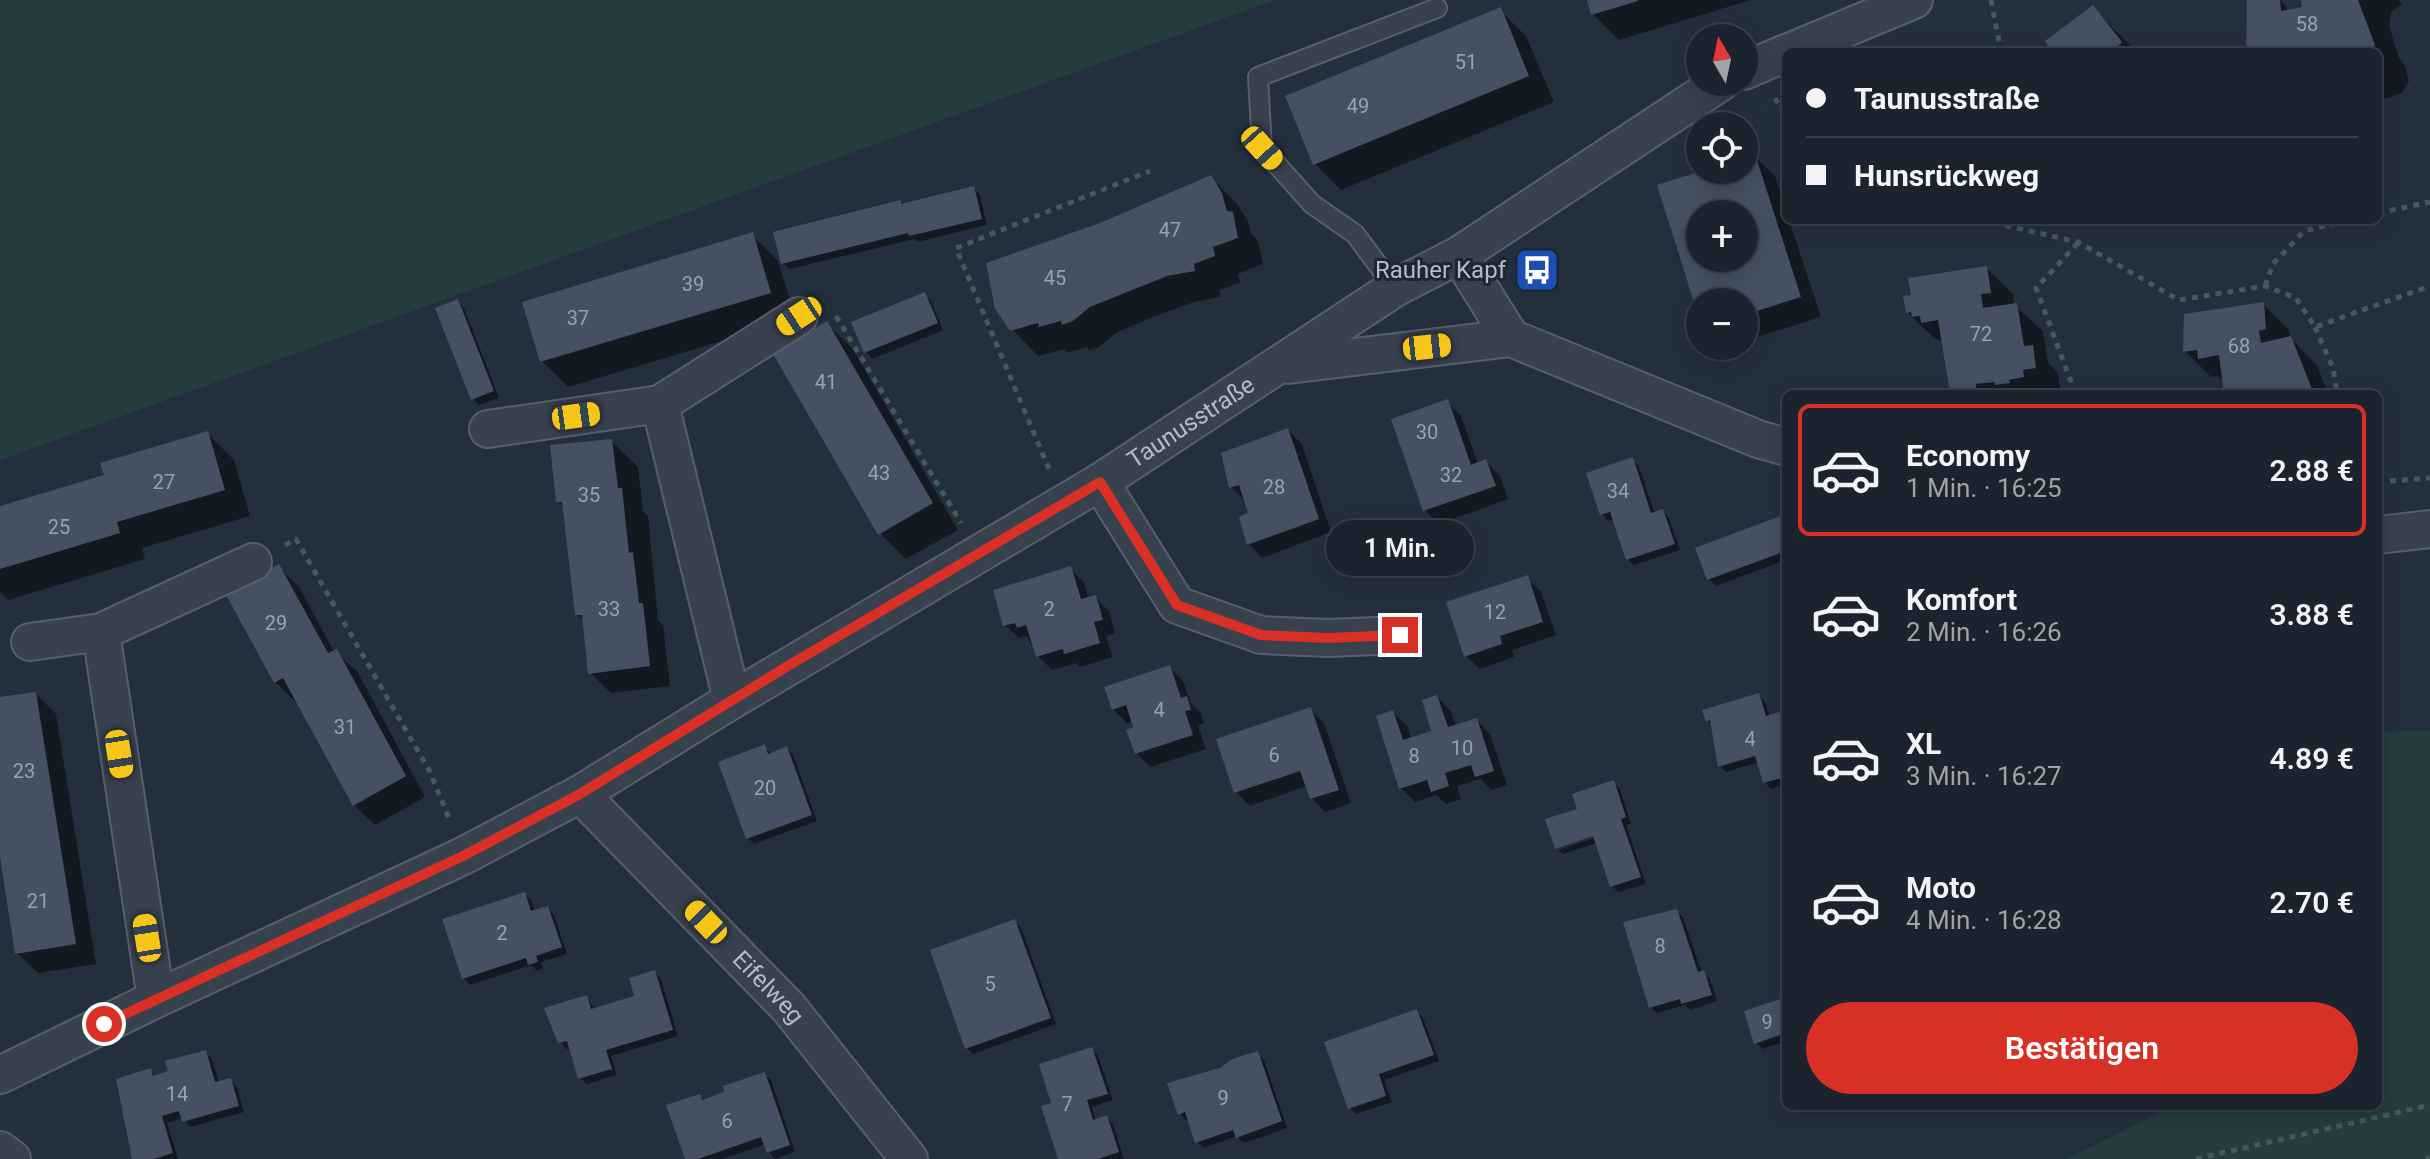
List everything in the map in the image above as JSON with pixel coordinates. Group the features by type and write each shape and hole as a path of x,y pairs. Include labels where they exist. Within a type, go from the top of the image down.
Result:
{"street":[{"path":"1800,48 1914,0"},
{"path":"1758,65 1782,55"},
{"name":"Taunusstraße","path":"0,1075 463,856 580,794 978,551 1100,482 1395,288 1459,255 1700,96"},
{"path":"1459,255 1511,338"},
{"path":"488,429 660,404 799,316"},
{"name":"Taunusstraße","path":"1279,366 1511,338 1758,439 1782,446"},
{"path":"660,404 732,700"},
{"path":"1100,482 1177,605 1261,635 1328,638 1400,635"},
{"path":"2382,535 2430,529"},
{"path":"30,642 101,632 253,562"},
{"path":"101,632 156,999"},
{"name":"Eifelweg","path":"580,794 789,1008 909,1159"},
{"path":"0,1150 12,1159"}],"lane":[{"path":"1395,288 1355,234 1312,204 1262,148 1258,77 1437,8"}],"path":[{"path":"1991,0 2000,48"},
{"path":"1063,503 956,248 1150,171"},
{"path":"2382,212 2430,202"},
{"path":"1999,224 2078,242 2179,300 2265,286 2296,298 2315,327 2333,368 2336,390"},
{"path":"2265,286 2273,264 2304,231 2333,224"},
{"path":"2073,390 2036,288 2078,242"},
{"path":"2315,327 2430,286"},
{"path":"852,345 978,551"},
{"path":"2382,482 2430,478"},
{"path":"253,562 296,539 430,772 463,856"},
{"path":"2196,1159 2430,1105"}],"green space":[{"path":"0,0 1275,0 0,460"},
{"path":"2430,730 2430,1159 2067,1159 2164,1110 2382,1110 2382,732"}],"building":[{"path":"1587,0 1637,0 1638,1 1591,15"},
{"path":"2247,0 2280,0 2281,11 2302,7 2301,0 2358,0 2375,45 2373,48 2246,48"},
{"path":"2093,5 2122,42 2117,48 2049,48 2045,41"},
{"path":"1501,7 1529,76 1313,165 1285,96"},
{"path":"1758,163 1801,297 1758,311 1758,288 1690,288 1657,185 1686,176 1686,184 1758,184"},
{"path":"1211,175 1222,193 1227,211 1233,212 1238,238 1213,247 1215,256 1194,264 1195,271 1167,276 1090,307 1073,321 1039,327 1038,323 1010,331 995,309 986,263 1100,223"},
{"path":"974,186 982,219 909,236 908,233 781,264 773,232 901,200 901,204"},
{"path":"753,232 771,293 540,362 522,302"},
{"path":"1987,266 1991,293 1981,294 1983,308 2017,303 2024,346 2033,345 2036,368 2023,370 2024,377 2009,380 2010,383 1976,384 1976,389 1950,390 1938,320 1921,323 1920,316 1912,317 1911,312 1906,313 1903,296 1911,295 1908,278"},
{"path":"925,292 938,323 864,353 851,322"},
{"path":"458,299 494,391 471,400 435,308"},
{"path":"2264,302 2266,329 2259,331 2261,343 2291,336 2312,390 2223,390 2219,355 2198,359 2197,350 2183,352 2184,314"},
{"path":"827,321 933,503 878,535 772,352"},
{"path":"1448,399 1471,465 1486,459 1496,486 1423,511 1391,419"},
{"path":"1288,428 1319,519 1247,545 1239,517 1248,513 1239,485 1229,488 1221,453"},
{"path":"208,431 225,490 117,522 120,533 0,569 0,506 104,475 100,463"},
{"path":"612,439 618,488 622,488 629,553 633,552 639,603 643,603 650,666 588,674 582,615 575,615 562,502 556,502 550,445"},
{"path":"1633,457 1651,513 1663,509 1675,544 1626,560 1610,512 1600,515 1586,473"},
{"path":"1782,515 1782,552 1707,580 1695,548"},
{"path":"279,564 328,653 337,649 406,776 353,806 283,678 274,683 225,593"},
{"path":"1071,566 1081,599 1096,595 1103,620 1094,622 1100,643 1064,654 1063,649 1036,657 1026,625 1017,628 1015,623 1003,626 993,590"},
{"path":"1528,575 1543,622 1500,636 1502,644 1464,657 1446,602"},
{"path":"1170,665 1181,698 1187,696 1191,710 1185,711 1193,735 1135,754 1126,730 1133,727 1126,705 1112,710 1104,687"},
{"path":"36,692 76,944 15,954 0,857 0,697"},
{"path":"1759,693 1766,716 1782,711 1782,778 1763,783 1755,756 1718,767 1710,720 1706,722 1702,710"},
{"path":"1437,695 1448,727 1477,718 1494,771 1475,777 1471,765 1445,773 1449,786 1431,792 1427,780 1399,789 1376,716 1393,710 1403,740 1431,731 1422,700"},
{"path":"1311,707 1339,790 1310,799 1300,771 1234,793 1216,739"},
{"path":"765,744 768,754 787,746 812,815 746,839 718,762"},
{"path":"1614,780 1626,817 1621,819 1641,877 1610,887 1593,836 1555,849 1545,819 1577,809 1572,794"},
{"path":"525,892 531,911 548,906 562,947 536,956 538,962 528,965 526,958 462,979 442,919"},
{"path":"1677,909 1698,972 1704,970 1712,995 1681,1004 1680,999 1649,1008 1623,922"},
{"path":"1015,919 1051,1018 965,1049 930,950"},
{"path":"655,970 673,1030 606,1050 612,1069 578,1079 567,1041 558,1043 544,1008 587,995 591,1009 634,996 629,978"},
{"path":"1782,998 1782,1034 1754,1044 1744,1011"},
{"path":"1417,1009 1434,1055 1379,1074 1386,1096 1348,1109 1324,1042"},
{"path":"1092,1047 1108,1094 1087,1100 1093,1120 1107,1115 1119,1152 1098,1159 1058,1159 1041,1106 1051,1103 1039,1064"},
{"path":"206,1050 215,1082 231,1078 239,1106 182,1122 179,1111 162,1116 173,1153 154,1159 132,1159 116,1079 151,1068 153,1076 168,1071 165,1061"},
{"path":"1258,1051 1282,1121 1236,1138 1233,1130 1195,1143 1185,1112 1178,1115 1167,1083 1220,1068 1232,1059"},
{"path":"765,1072 790,1145 767,1153 761,1137 698,1159 685,1159 666,1105 700,1094 702,1100 724,1092 723,1086"}],"place":[{"name":"Rauher Kapf","path":"1537,270"}],"route":[{"path":"104,1024 463,856 580,794 978,551 1100,482 1177,605 1261,635 1328,638 1400,635"}]}
